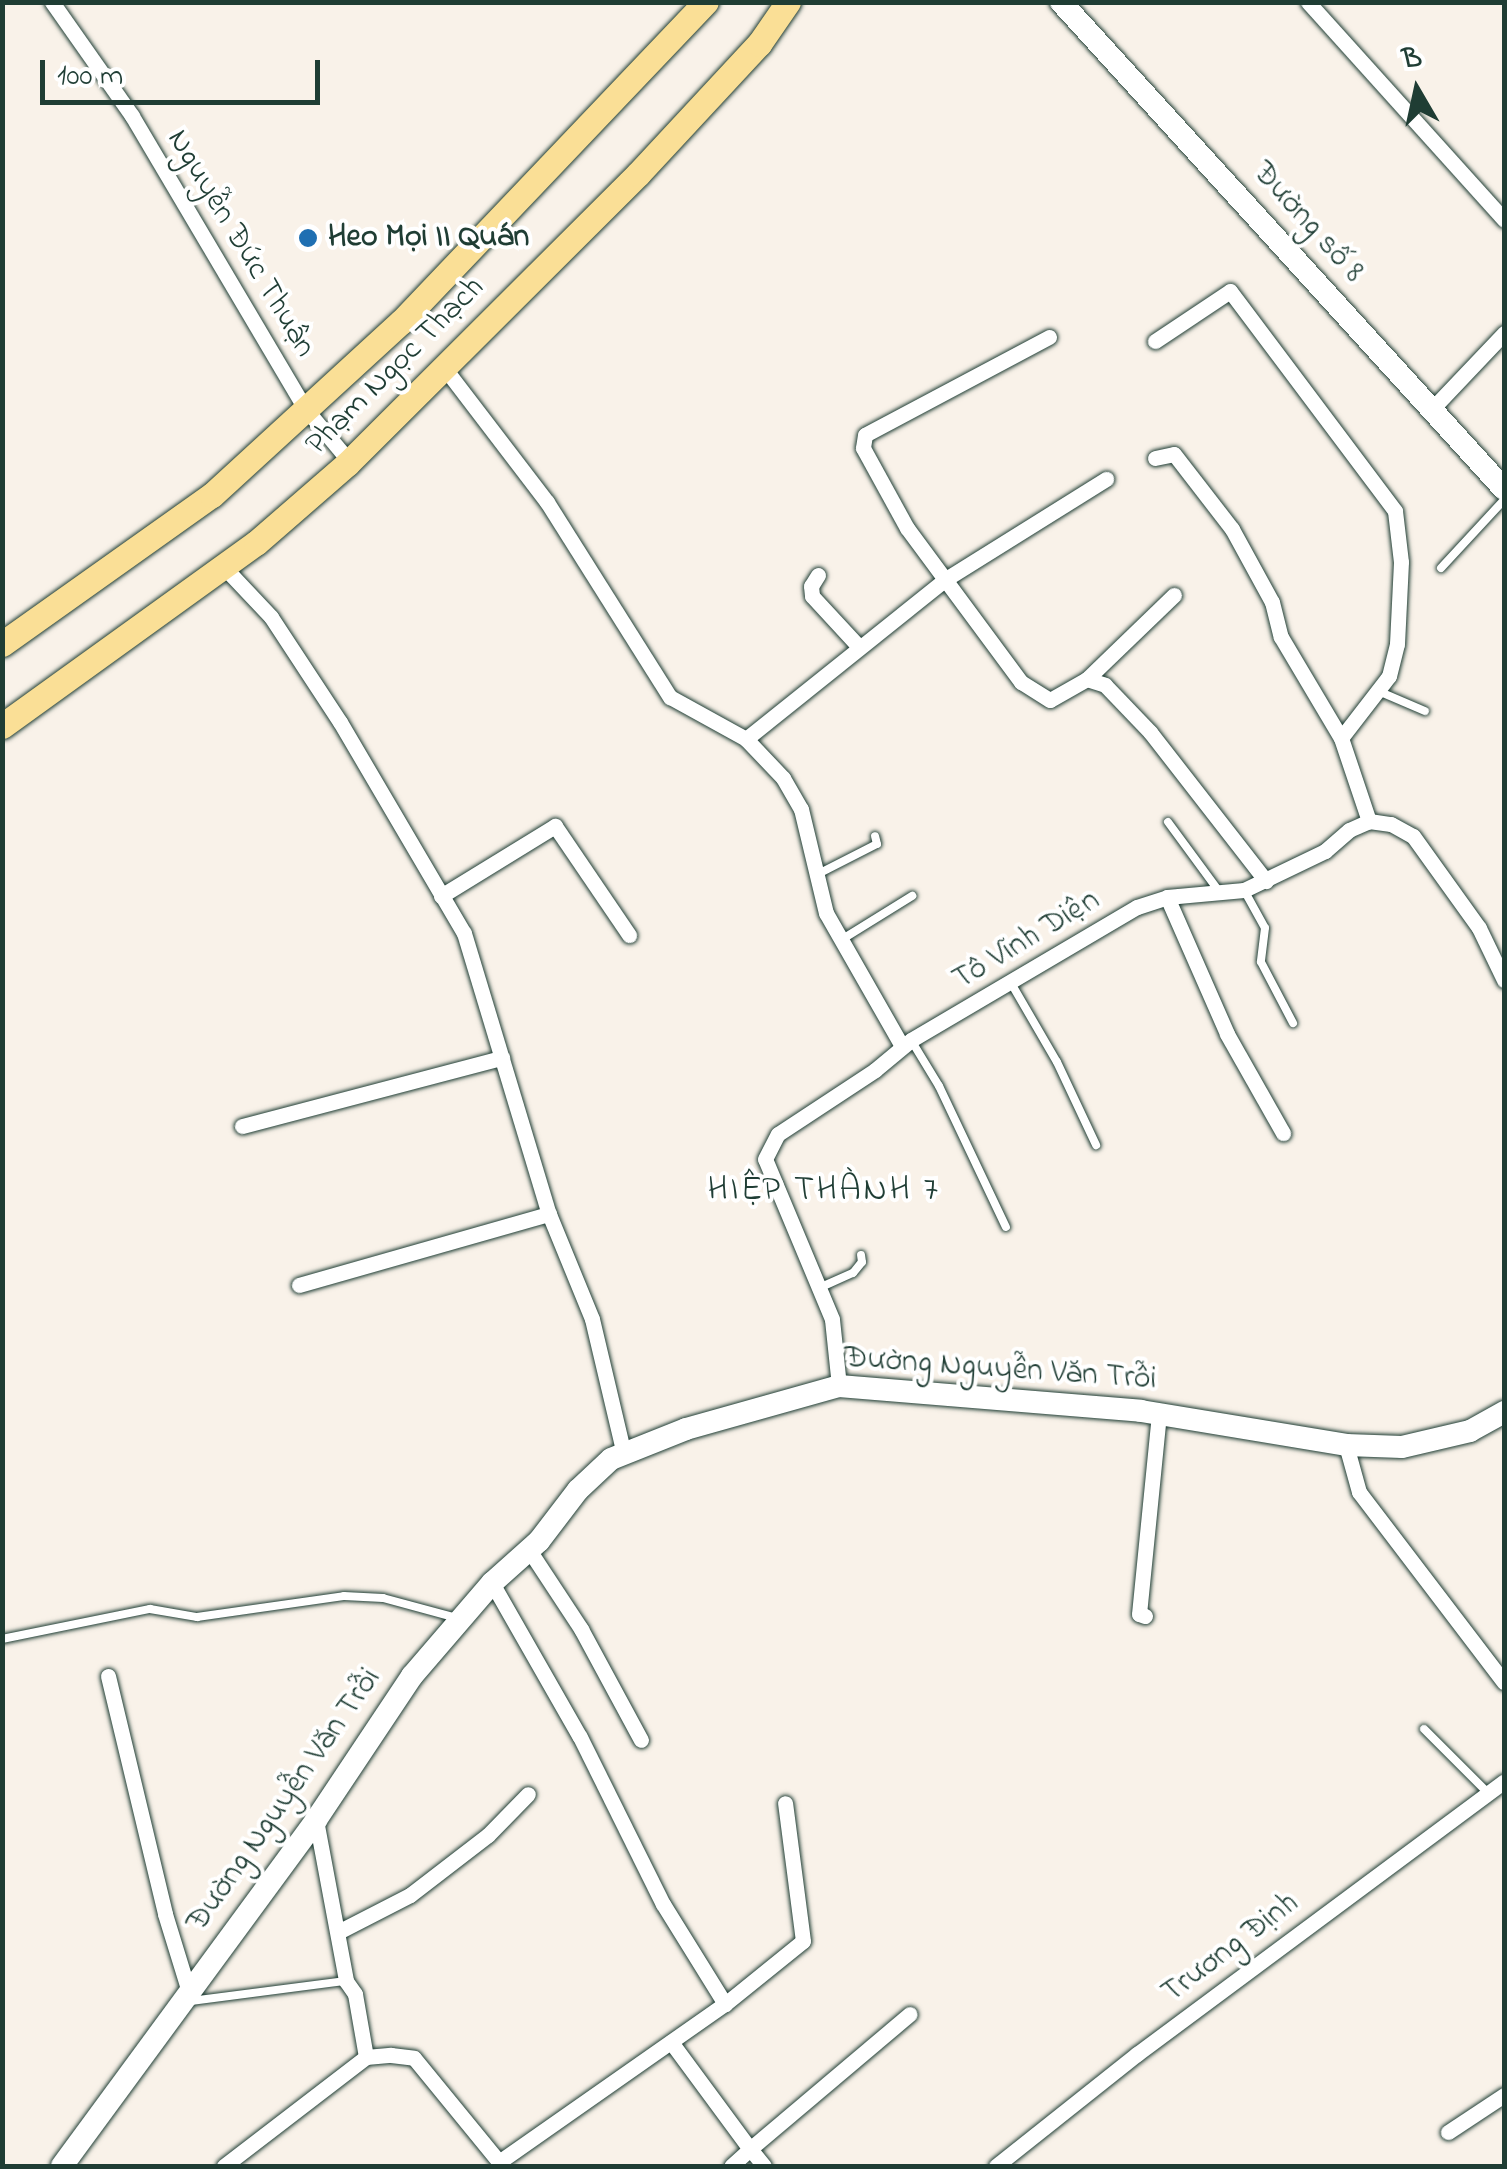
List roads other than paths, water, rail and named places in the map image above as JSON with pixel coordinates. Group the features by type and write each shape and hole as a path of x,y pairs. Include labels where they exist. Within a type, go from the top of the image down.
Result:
{"main road":[{"name":"Phạm Ngọc Thạch","path":"2,644 212,495 304,407 402,322 706,2"},
{"name":"Phạm Ngọc Thạch","path":"2,726 223,566 349,462 446,370 665,145 759,44 788,2"}],"street":[{"name":"Nguyễn Đức Thuận","path":"52,2 132,116 304,407 349,462"},
{"name":"Đường số 8","path":"1061,2 1504,488"},
{"path":"1308,2 1504,220"},
{"path":"1155,341 1230,291 1395,511 1401,562 1396,644 1389,676 1341,738"},
{"path":"1432,408 1504,333"},
{"path":"1049,337 862,438 906,528 1021,682 1050,700 1088,678 1174,595"},
{"path":"446,370 547,502 670,697 746,739 783,778 801,809 814,876 841,940 906,1043"},
{"path":"1156,458 1174,454 1232,529 1272,602 1281,636 1341,738 1369,821 1391,824 1413,836 1479,928 1504,980"},
{"path":"746,739 946,579 1106,479"},
{"path":"223,566 271,617 340,722 464,933 550,1214 592,1319 624,1454"},
{"path":"818,575 811,586 812,596 859,647"},
{"path":"1088,678 1105,685 1150,732 1266,882"},
{"name":"Tô Vĩnh Diện","path":"839,1386 832,1319 765,1159 778,1134 876,1070 906,1043 1137,907 1168,897 1221,894 1266,882 1369,821"},
{"path":"441,896 556,826 629,936"},
{"path":"1168,897 1228,1034 1284,1133"},
{"path":"242,1126 502,1058"},
{"path":"299,1285 550,1214"},
{"name":"Đường Nguyễn Văn Trỗi","path":"62,2166 316,1820 412,1676 492,1583 529,1550 578,1490 611,1459 686,1429 839,1386 948,1392 1159,1414 1346,1445 1402,1447 1470,1432 1504,1412"},
{"path":"1144,1616 1139,1614 1159,1414"},
{"path":"1346,1445 1359,1492 1504,1682"},
{"path":"529,1550 581,1630 641,1740"},
{"path":"492,1583 580,1738 663,1904 724,2004"},
{"path":"108,1676 186,1997"},
{"name":"Trương Định","path":"996,2166 1136,2054 1504,1781"},
{"path":"338,1932 410,1895 488,1835 528,1794"},
{"path":"224,2166 366,2057 414,2058 498,2165 724,2004 803,1941 785,1803"},
{"path":"316,1820 346,1981 356,1994 366,2057"},
{"path":"730,2166 910,2014"},
{"path":"671,2042 764,2166"},
{"path":"1448,2132 1504,2095"}],"lane":[{"path":"1441,568 1504,500"},
{"path":"1378,691 1424,711"},
{"path":"1168,822 1221,894"},
{"path":"814,876 876,844 875,836"},
{"path":"1244,890 1265,928 1261,962 1293,1023"},
{"path":"841,940 912,896"},
{"path":"1012,984 1057,1062 1096,1145"},
{"path":"906,1043 939,1086 1006,1228"},
{"path":"820,1288 853,1273 862,1262 861,1256"},
{"path":"2,1639 150,1609 197,1617 344,1596 384,1598 461,1620"},
{"path":"1424,1729 1488,1793"},
{"path":"186,1997 346,1981"}],"place":[{"name":"Heo Mọi II Quán","path":"308,238"}],"district":[{"name":"HIỆP THÀNH 7","path":"824,1191"}]}
